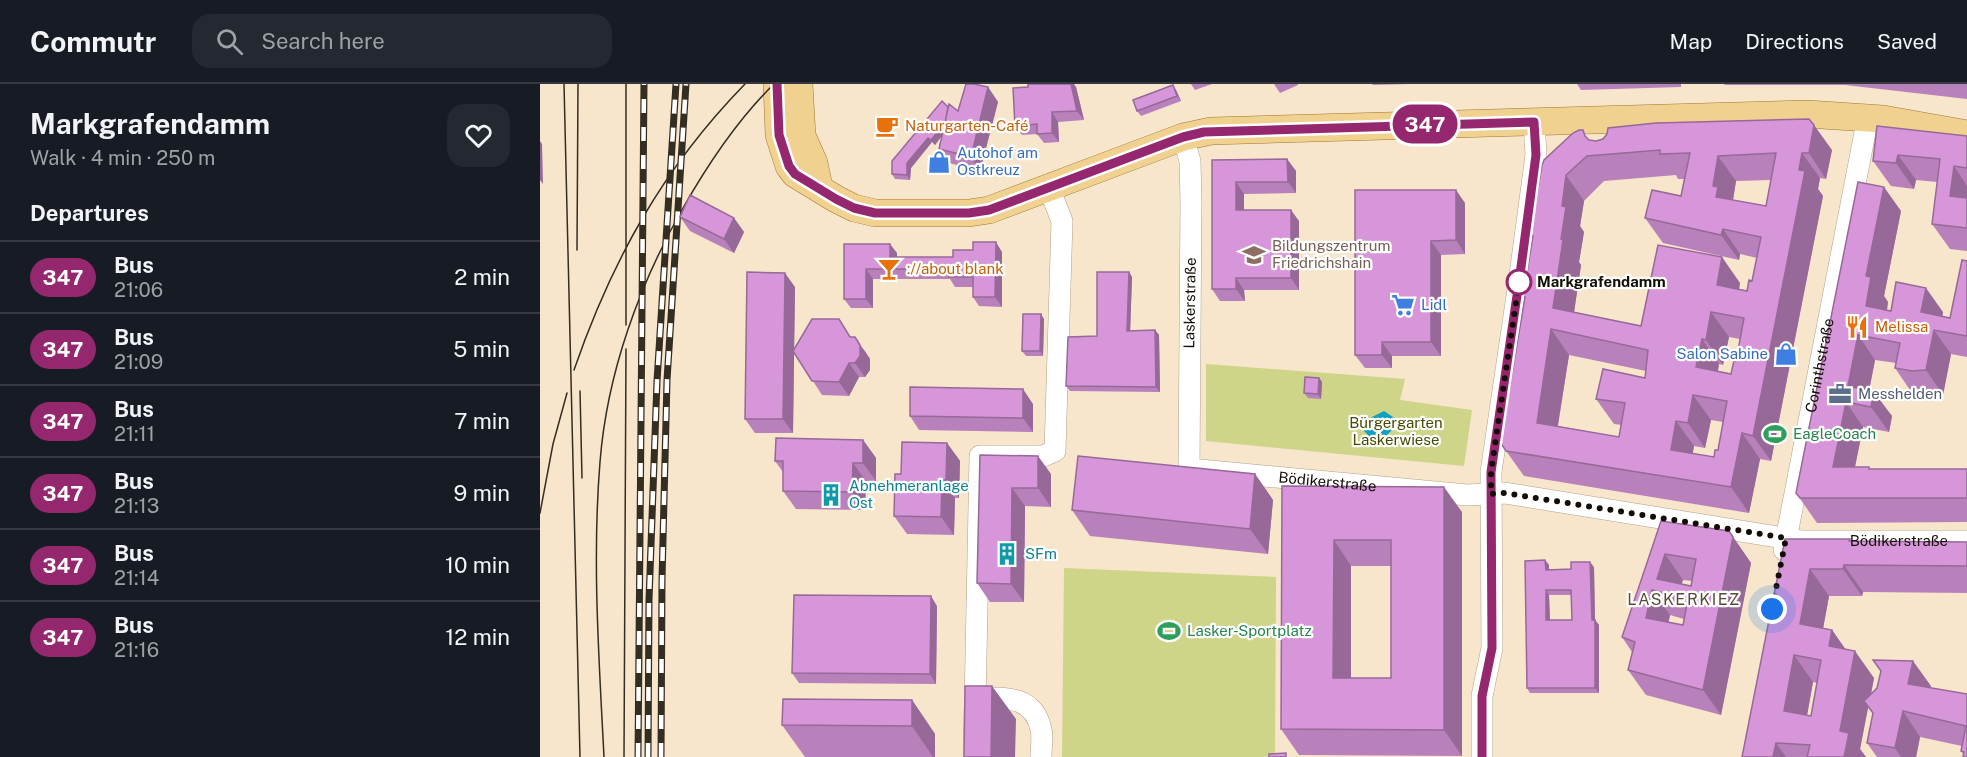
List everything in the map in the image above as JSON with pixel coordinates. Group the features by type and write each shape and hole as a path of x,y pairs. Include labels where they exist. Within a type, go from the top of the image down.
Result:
{"main road":[{"path":"777,84 779,135 784,157 795,174 851,207 875,213 978,212 1050,188 1183,137 1211,131 1534,122 1611,128 1807,114 1868,117 1967,134"},
{"path":"799,84 802,136 814,163 819,188"}],"street":[{"name":"Corinthstraße","path":"1780,567 1868,117"},
{"path":"1482,757 1482,696 1492,648 1491,472 1536,155 1534,122"},
{"name":"Laskerstraße","path":"1183,137 1190,161 1191,191 1189,469"},
{"path":"974,757 980,456 1043,456 1055,451 1062,221 1050,188"},
{"name":"Bödikerstraße","path":"1189,469 1467,495 1505,493 1802,541 1967,541"},
{"path":"975,698 1011,698 1032,709 1042,730 1041,757"}],"green space":[{"name":"Bürgergarten Laskerwiese","path":"1206,364 1405,379 1400,400 1472,410 1464,466 1206,441"},
{"name":"Lasker-Sportplatz","path":"1064,568 1276,577 1275,757 1062,757"}],"water":[{"path":"1384,411 1396,419 1391,431 1383,439 1372,439 1363,430 1370,418"}],"building":[{"path":"966,84 988,87 971,157 939,149 949,104 958,111"},
{"path":"1028,84 1071,84 1077,111 1052,112 1052,133 1037,134 1037,124 1015,126 1013,88 1028,87"},
{"path":"1173,85 1177,96 1137,111 1133,100"},
{"path":"942,101 948,107 945,123 931,140 928,138 907,163 907,175 892,174 892,161"},
{"path":"1809,119 1814,125 1809,153 1802,153 1799,170 1805,171 1753,436 1742,433 1731,487 1506,451 1494,433 1502,434 1525,297 1523,297 1533,236 1530,235 1544,160 1579,130 1583,130 1589,140 1596,141 1603,139 1608,128 1656,123","holes":["1660,150 1660,154 1690,153 1681,196 1652,190 1645,218 1721,235 1723,229 1761,237 1752,281 1749,280 1747,291 1717,285 1722,257 1658,245 1641,326 1553,308 1563,240 1561,239 1566,207 1562,206 1566,175 1587,156","1776,153 1766,206 1716,197 1718,187 1713,186 1718,156","1711,312 1744,318 1736,361 1734,360 1731,374 1696,367 1702,339 1706,340","1551,329 1648,350 1645,378 1603,369 1596,399 1625,403 1619,437 1537,423","1693,395 1727,401 1718,450 1715,450 1714,457 1671,450 1676,421 1688,423"]},
{"path":"1877,126 1967,136 1967,168 1954,166 1950,196 1967,198 1967,228 1932,224 1940,159 1898,155 1896,163 1873,161"},
{"path":"1287,159 1288,182 1236,182 1236,210 1291,210 1291,278 1236,278 1236,289 1212,289 1212,160"},
{"path":"1858,182 1884,187 1866,276 1871,277 1866,306 1891,311 1896,282 1926,288 1921,312 1950,318 1962,260 1967,261 1967,336 1934,330 1926,370 1912,371 1895,368 1900,343 1858,335 1848,386 1874,392 1871,407 1846,402 1833,467 1967,469 1967,498 1800,498 1796,493"},
{"name":"Lidl","path":"1355,190 1456,190 1456,240 1431,241 1431,342 1382,342 1382,355 1355,355"},
{"path":"690,195 734,218 724,239 680,217"},
{"path":"973,242 996,242 995,297 973,297 973,277 949,277 949,269 866,269 866,299 844,299 844,244 890,244 890,257 953,257 953,250 973,250"},
{"path":"747,272 785,273 783,419 745,419"},
{"path":"1097,272 1129,272 1127,331 1155,330 1156,387 1066,386 1068,337 1097,336"},
{"path":"1023,314 1041,314 1040,351 1022,351"},
{"path":"812,319 839,319 850,337 855,337 860,345 860,356 855,363 849,363 839,382 812,381 793,351"},
{"path":"1305,377 1319,378 1318,394 1304,393"},
{"path":"910,387 1023,389 1023,418 910,416"},
{"path":"776,438 863,440 863,463 853,463 852,492 783,491 783,461 775,461"},
{"path":"902,442 947,443 946,480 942,480 941,517 894,516 895,474 901,474"},
{"path":"980,455 1038,456 1038,488 1012,488 1011,584 977,583"},
{"path":"1078,456 1255,474 1250,529 1072,510"},
{"path":"1282,486 1444,487 1444,730 1281,729","holes":["1334,540 1391,540 1391,678 1333,678"]},
{"path":"1661,521 1729,531 1733,537 1703,690 1628,670 1635,642 1622,637","holes":["1665,554 1696,559 1691,586 1657,579","1652,590 1688,599 1683,625 1646,618"]},
{"path":"1785,539 1967,542 1967,566 1844,565 1843,569 1810,569 1800,624 1832,630 1829,646 1855,651 1840,731 1849,733 1844,757 1807,757 1810,745 1776,743 1773,757 1742,757","holes":["1794,655 1821,660 1811,716 1784,711"]},
{"path":"1545,560 1546,570 1571,569 1571,562 1590,562 1592,620 1595,620 1595,688 1527,688 1525,561","holes":["1546,590 1571,590 1572,620 1546,620"]},
{"path":"794,595 931,596 930,674 792,673"},
{"path":"1873,660 1913,661 1908,684 1967,694 1967,757 1963,757 1964,752 1961,751 1966,726 1903,711 1895,748 1867,743 1873,713 1864,701 1877,688 1881,671"},
{"path":"965,686 992,686 991,757 964,757"},
{"path":"783,699 912,700 912,726 782,725"},
{"path":"1286,753 1286,757 1269,757 1269,754"}],"tram line":[{"path":"564,84 580,757"},
{"path":"577,250 578,84"},
{"path":"626,84 626,325"},
{"path":"574,370 605,291 643,217 689,149 745,84"},
{"path":"604,757 597,610 598,499 604,429 618,363 639,299 683,208 724,143 774,84"},
{"path":"624,757 626,349"},
{"path":"580,391 582,478"},
{"path":"540,513 553,444 567,393"}],"railway":[{"path":"638,757 644,84"},
{"path":"648,757 649,600 657,381 676,84"},
{"path":"661,757 662,580 667,380 686,84"}],"bus line":[{"name":"347","path":"777,84 779,135 784,157 795,174 846,205 875,213 969,213 989,210 1183,137 1211,131 1534,122 1536,155 1491,472 1492,648 1482,696 1482,757"}],"place":[{"name":"Naturgarten-Café","path":"887,126"},
{"name":"Autohof am Ostkreuz","path":"939,162"},
{"name":"Bildungszentrum Friedrichshain","path":"1254,255"},
{"name":"://about blank","path":"889,269"},
{"name":"Markgrafendamm","path":"1519,282"},
{"name":"Lidl","path":"1403,305"},
{"name":"Melissa","path":"1857,327"},
{"name":"Salon Sabine","path":"1786,354"},
{"name":"Messhelden","path":"1840,394"},
{"name":"EagleCoach","path":"1775,434"},
{"name":"Abnehmeranlage Ost","path":"831,495"},
{"name":"SFm","path":"1007,554"},
{"name":"Lasker-Sportplatz","path":"1169,631"}],"district":[{"name":"LASKERKIEZ","path":"1684,599"}],"route":[{"path":"1519,282 1491,472 1491,494 1505,493 1786,538 1772,609"}]}
